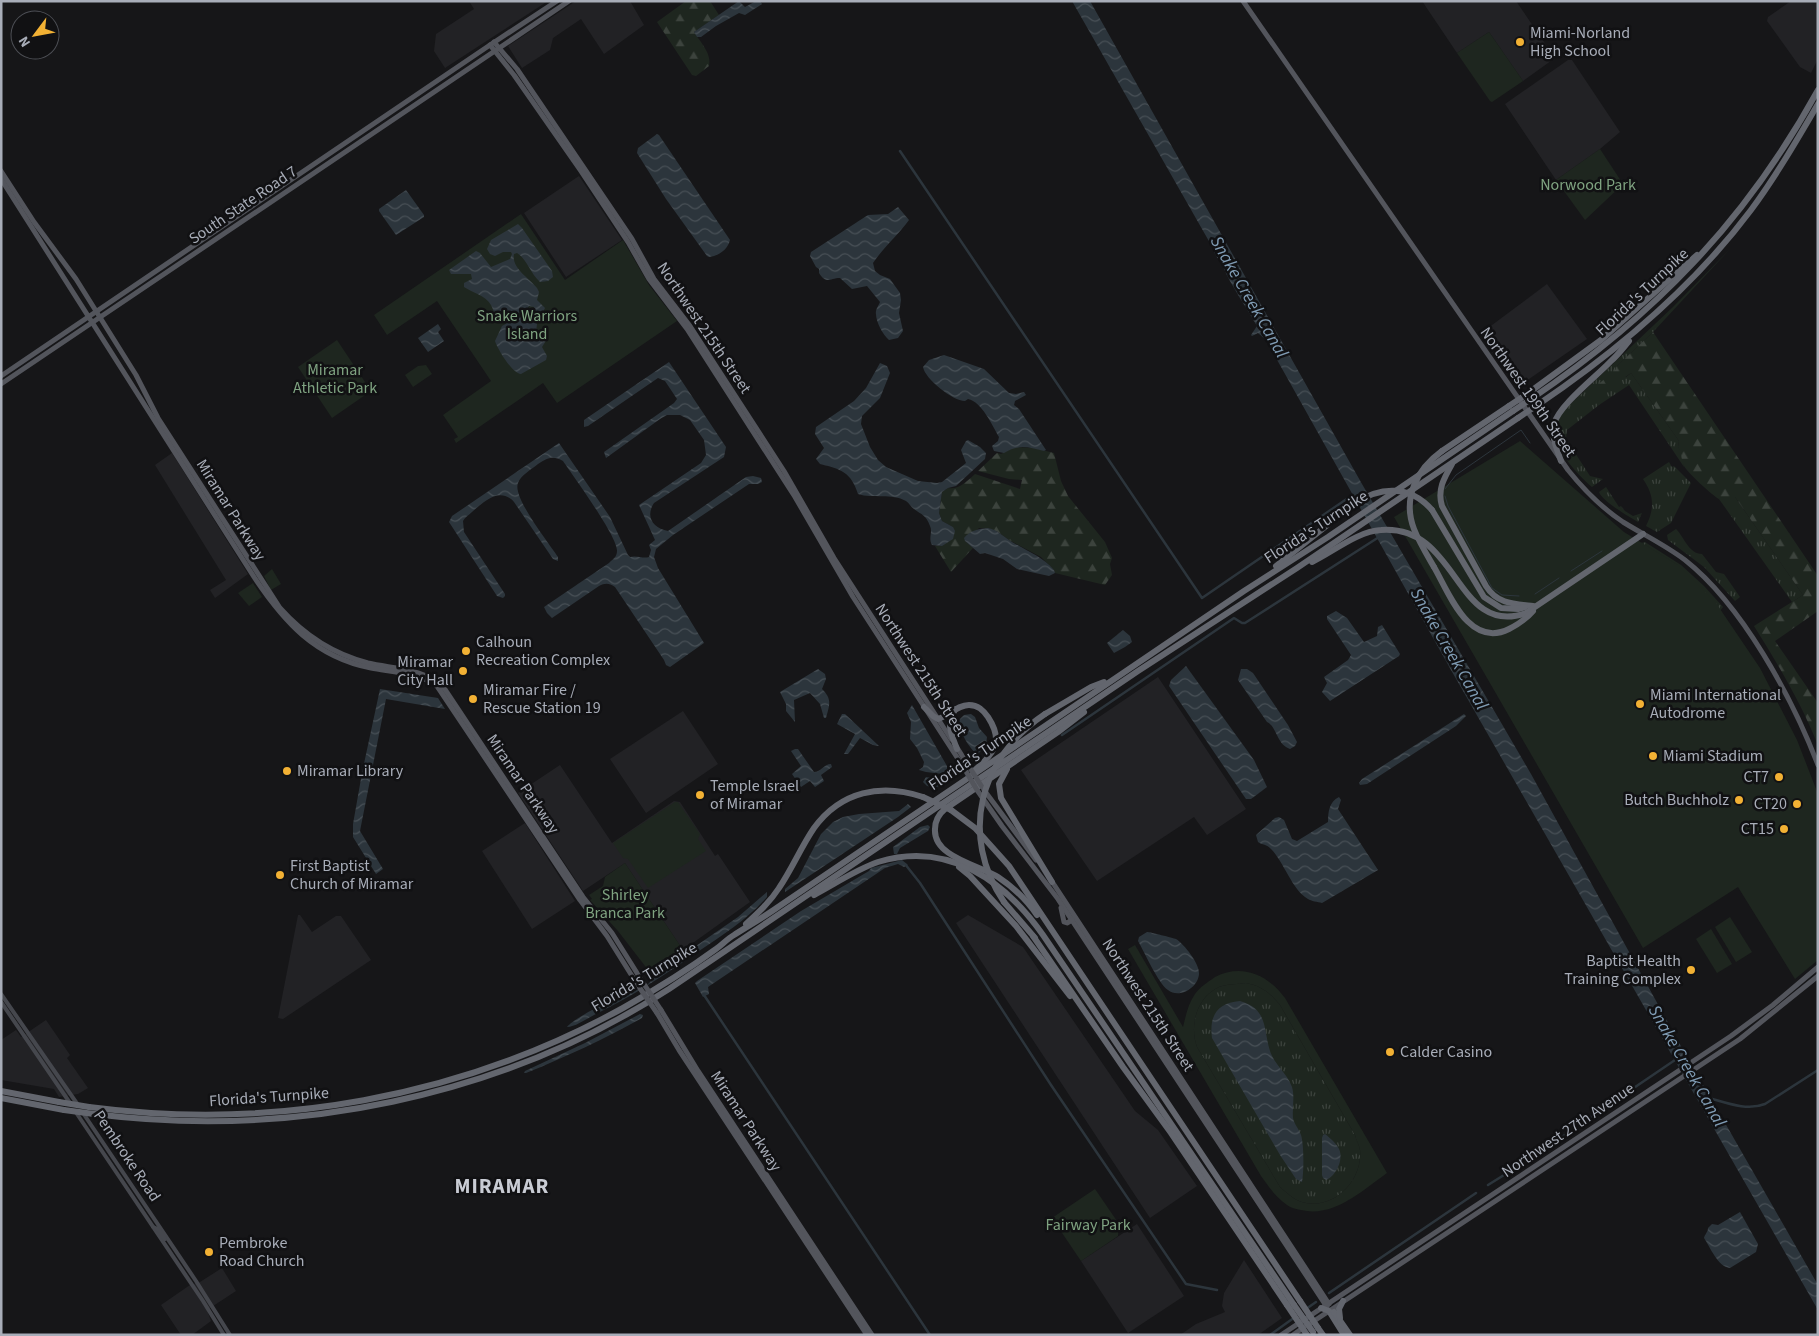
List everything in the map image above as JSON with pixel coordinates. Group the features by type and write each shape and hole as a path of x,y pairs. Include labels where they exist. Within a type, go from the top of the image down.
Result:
{"highway":[{"name":"Florida's Turnpike","path":"1,1092 89,1107 170,1114 258,1114 340,1105 434,1085 515,1058 587,1027 662,986 734,935 786,902 1244,591 1361,515 1511,408 1588,359 1634,322 1674,284 1720,234 1764,176 1818,90"},
{"name":"Florida's Turnpike","path":"1,1098 94,1114 195,1122 270,1120 317,1115 366,1107 453,1086 539,1056 612,1022 664,992 1172,648 1382,511 1594,365 1645,324 1695,275 1744,219 1784,162 1818,104"},
{"path":"1561,461 1553,432 1555,420 1559,413 1612,361 1645,324"},
{"path":"1511,408 1431,459 1420,472 1414,484 1410,514 1414,529 1434,567 1463,618 1472,627 1481,631 1498,632 1508,629 1529,616 1540,602"},
{"path":"1453,463 1440,491 1441,503 1445,514 1490,592 1506,603 1533,606"},
{"path":"1244,591 1355,503 1386,490 1398,491 1419,498 1432,510 1484,597 1496,606 1508,609 1533,606"},
{"path":"1297,568 1326,556 1370,532 1392,530 1415,537 1436,551 1454,573 1467,595 1486,611 1499,616 1511,616 1526,612 1643,534"},
{"path":"1092,1007 1004,902 993,883 984,858 979,822 983,798 995,766 1007,747 1028,726 1045,714 1091,687 1115,678"},
{"path":"1104,694 1078,717 943,811 936,822 936,839 947,853 997,877 1026,900 1109,1021 1140,1061"},
{"path":"924,707 933,716 938,718 968,705 980,708 992,724 996,733 996,742 991,753 969,778"},
{"path":"956,709 950,724 957,749"},
{"path":"1011,764 1001,779 999,788 1001,798 1006,809 1044,865 1052,882"},
{"path":"734,935 770,901 815,826 836,806 856,795 880,790 898,790 923,797 951,810 975,828 996,849 1009,866 1140,1061 1294,1304"},
{"path":"786,910 861,869 891,859 909,857 932,857 963,865 988,878 1003,889 1036,925 1313,1332 1323,1335"},
{"path":"909,857 950,863 964,870 1041,956 1166,1125 1313,1332"},
{"path":"1033,936 1122,1068"},
{"path":"1343,1301 1339,1310 1341,1319 1350,1335"},
{"path":"1327,1307 1341,1319"},
{"path":"1327,1307 1344,1335"}],"main road":[{"name":"South State Road 7","path":"1,384 390,120 404,103 557,1"},
{"name":"South State Road 7","path":"1,376 260,201 569,1"},
{"name":"Northwest 199th Street","path":"1243,1 1561,461 1589,494 1602,506 1684,560 1718,590 1732,608 1766,660 1818,765"},
{"name":"Northwest 215th Street","path":"492,44 514,65 534,99 628,242 649,279 687,329 795,497 853,597 924,707 980,788 1005,830 1060,902 1276,1227"},
{"name":"Northwest 215th Street","path":"534,99 632,238 654,279 690,326 784,470 839,566 938,718 966,767"},
{"path":"1,170 34,222 56,251"},
{"path":"1,179 29,223 49,248 56,251"},
{"path":"266,205 270,195"},
{"path":"256,212 260,201"},
{"name":"Miramar Parkway","path":"29,223 269,600 284,619 301,635 348,662 424,679 437,686 580,900 608,936 639,982 872,1335"},
{"name":"Miramar Parkway","path":"56,251 68,266 136,375 158,418 272,598 287,616 322,644 350,658 427,675 444,688 580,892 619,942 639,982"},
{"path":"182,262 186,252"},
{"path":"172,269 176,258"},
{"path":"216,517 229,529"},
{"name":"Northwest 215th Street","path":"980,788 1052,882 1181,1077 1327,1307"},
{"name":"Northwest 27th Avenue","path":"1327,1307 1371,1274 1678,1072 1762,1014 1818,967"},
{"name":"Northwest 27th Avenue","path":"1327,1307 1343,1301 1368,1286 1697,1068 1766,1020 1818,976"},
{"name":"Pembroke Road","path":"1,995 160,1226 230,1335"},
{"name":"Pembroke Road","path":"1,1002 224,1335"},
{"name":"Miramar Parkway","path":"659,1012 679,1050 866,1335"},
{"path":"1762,1014 1766,1020"},
{"path":"1172,1073 1176,1073 1181,1077"},
{"path":"1536,1166 1540,1171"},
{"path":"132,1196 138,1200 153,1222 160,1226"},
{"path":"153,1227 158,1229 178,1254"},
{"path":"1406,1260 1408,1251 1417,1253"},
{"path":"172,1255 177,1257 192,1279 196,1281"},
{"path":"1368,1286 1367,1279 1371,1274"},
{"path":"1281,1335 1327,1307"},
{"path":"1293,1335 1327,1307"}],"shaded area":[{"path":"469,1 548,1 445,68 434,51 436,34 474,9"},
{"path":"576,1 630,1 644,25 604,54 581,19 553,38 550,50 522,68 508,46"},
{"name":"Miami-Norland High School","path":"1422,1 1516,1 1555,58 1523,81 1489,32 1457,53"},
{"path":"1791,1 1818,1 1818,59 1811,73 1800,67 1767,21 1768,17"},
{"path":"1568,60 1572,60 1620,132 1600,149 1556,180 1505,104"},
{"path":"579,176 622,240 566,277 524,213"},
{"path":"1547,284 1587,339 1522,384 1492,352 1480,334"},
{"path":"172,453 248,574 215,598 210,590 226,580 155,465"},
{"path":"1158,677 1246,809 1207,835 1194,817 1097,881 1021,770"},
{"path":"683,711 718,764 646,813 610,759"},
{"path":"560,765 612,843 674,801 680,802 715,856 718,854 750,902 683,950 625,863 583,891 518,793"},
{"path":"525,823 575,901 532,929 482,851"},
{"path":"298,915 300,915 312,932 336,916 341,916 371,960 283,1019 278,1018"},
{"path":"968,915 1023,947 1135,1111 1158,1130 1197,1186 1150,1218 956,923"},
{"path":"46,1020 70,1055 67,1058 88,1088 78,1094 59,1097 54,1089 1,1080 1,1040 16,1030 21,1037"},
{"path":"1137,1224 1184,1296 1128,1333 1081,1261"},
{"path":"1244,1260 1282,1318 1258,1335 1180,1335 1196,1324 1225,1312 1222,1306 1224,1293"},
{"path":"222,1268 236,1291 207,1310 211,1321 192,1335 181,1335 161,1305 190,1285 200,1282"}],"green space":[{"path":"686,1 710,1 719,15 694,32 705,49 710,62 709,66 696,76 692,75 657,22"},
{"path":"1489,32 1523,81 1492,102 1457,53"},
{"name":"Norwood Park","path":"1600,149 1623,184 1585,220 1556,180"},
{"name":"Snake Warriors Island","path":"521,214 565,280 623,240 649,285 677,321 557,403 543,383 456,443 454,439 458,437 443,415 491,381 437,301 387,335 374,315"},
{"path":"1730,249 1653,332 1616,367 1626,377 1631,373 1679,441 1678,447 1682,453 1684,467 1629,385 1567,430 1566,439 1590,476 1603,479 1592,487 1568,462 1559,446 1555,430 1562,412 1673,307"},
{"path":"1653,332 1818,576 1818,611 1775,641 1818,703 1818,745 1789,684 1754,626 1803,595 1735,497 1725,501 1721,497 1719,499 1700,484 1686,469 1678,447 1679,441 1631,373 1592,400 1594,388"},
{"name":"Miramar Athletic Park","path":"337,340 371,391 332,418 298,367"},
{"path":"426,365 432,374 413,387 405,375 418,366"},
{"name":"Miami International Autodrome","path":"1520,441 1624,532 1678,565 1716,603 1760,668 1797,740 1818,794 1818,960 1795,979 1738,887 1643,948 1394,517"},
{"path":"1015,447 1034,448 1054,453 1061,481 1068,496 1105,542 1112,558 1110,564 1112,575 1105,585 1055,573 1041,557 988,528 979,528 965,541 973,548 951,572 935,546 942,546 953,527 942,521 939,513 942,492 948,488 956,488 975,474 1020,489 1022,480 1009,479 978,471 997,453 1001,454"},
{"path":"1669,462 1672,467 1674,466 1691,483 1671,523 1657,532 1646,526 1651,513 1652,502 1643,479"},
{"path":"1606,487 1619,507 1621,506 1633,516 1642,513 1638,522 1601,496 1599,492"},
{"path":"1720,497 1735,497 1803,595 1792,602 1719,499"},
{"path":"1676,529 1690,548 1702,554 1716,572 1724,574 1740,597 1735,601 1704,567 1668,540 1667,535"},
{"path":"1645,542 1681,565 1704,586 1723,607 1720,611 1641,543"},
{"path":"272,569 281,584 271,590 264,576"},
{"path":"253,583 262,597 249,606 238,593"},
{"path":"675,802 678,802 700,834 698,839 706,851 648,888 628,859 623,858 613,843"},
{"name":"Shirley Branca Park","path":"625,863 683,950 652,975 618,931 590,900 592,899 589,895 603,886 605,877"},
{"path":"1730,917 1752,952 1736,962 1715,927"},
{"path":"1711,929 1732,964 1717,973 1696,939"},
{"path":"1135,945 1183,1027 1189,1006 1195,994 1215,977 1235,971 1245,971 1271,983 1285,998 1387,1173 1347,1201 1325,1210 1297,1209 1279,1199 1261,1176 1128,949","holes":["1246,983 1257,986 1265,991 1280,1005 1355,1135 1360,1150 1360,1162 1350,1183 1343,1192 1333,1199 1311,1204 1291,1197 1280,1187 1197,1047 1194,1030 1195,1021 1200,1005 1205,998 1219,987"]},
{"path":"1246,983 1257,986 1265,991 1280,1005 1355,1135 1360,1150 1360,1162 1350,1183 1343,1192 1333,1199 1311,1204 1291,1197 1280,1187 1197,1047 1194,1030 1195,1021 1200,1005 1205,998 1219,987"},
{"name":"Fairway Park","path":"1095,1189 1119,1224 1118,1236 1081,1261 1052,1218"}],"water":[{"path":"739,1 745,7 756,1 760,1 762,4 745,15 739,13 701,37 697,37 694,32"},
{"name":"Snake Creek Canal","path":"1072,1 1090,1 1362,484 1531,774 1682,1048 1818,1285 1818,1310 1451,670 1266,340 1258,333 1251,335 1257,326"},
{"path":"657,134 730,240 720,254 707,256 666,199 637,153 638,148"},
{"path":"406,190 424,217 396,235 379,209"},
{"path":"898,207 909,220 873,263 875,271 890,279 900,293 899,313 903,331 898,338 889,340 880,328 876,317 876,311 880,302 867,286 852,289 840,278 824,279 810,256 811,252 868,215 888,214"},
{"path":"518,224 552,271 553,277 548,281 540,282 526,262 517,253 514,254 515,264 521,273 537,288 539,292 537,300 545,308 538,315 535,313 534,307 529,306 525,312 514,314 500,323 491,305 482,296 464,287 464,283 472,279 471,274 451,274 449,270 476,251 480,253 491,267 510,259 511,252 503,252 495,256 490,254 487,249 491,240"},
{"path":"518,317 534,317 537,324 536,332 547,339 542,347 547,356 546,360 521,374 514,370 502,355 495,341 502,326"},
{"path":"438,324 441,329 438,332 444,341 428,352 418,338"},
{"path":"944,355 984,369 1009,393 1024,392 1026,395 1015,401 1014,405 1019,409 1046,450 1024,447 1014,448 1004,453 994,451 992,446 998,441 999,437 982,409 973,401 968,399 965,401 960,400 947,393 934,383 925,372 923,367 929,360"},
{"path":"669,362 726,447 724,457 654,503 650,513 655,525 668,531 746,477 761,478 762,482 749,484 673,535 656,549 654,557 658,568 704,643 670,667 666,665 615,587 611,585 599,586 552,618 547,613 544,607 609,563 617,553 615,544 603,520 563,461 553,458 547,459 527,472 518,483 520,498 558,557 558,561 553,559 509,497 497,495 486,500 463,521 464,532 505,594 503,598 497,596 449,522 452,516 559,443 610,517 628,555 630,557 649,557 651,550 649,545 655,540 639,505 701,463 706,455 704,440 690,420 680,415 667,415 606,458 604,452 677,399 665,381 658,378 588,426 584,427 584,420"},
{"path":"880,363 887,366 890,373 880,398 862,416 861,424 870,447 878,460 886,467 918,481 937,483 942,482 966,463 961,450 966,441 968,440 980,447 986,453 985,459 956,486 942,492 939,513 942,521 953,527 955,531 953,539 942,546 932,545 930,540 931,528 927,520 906,501 895,497 858,494 848,476 839,470 820,464 816,459 824,448 815,434 816,427 854,401 866,388"},
{"path":"988,528 998,532 1040,558 1050,565 1055,573 1049,576 1017,569 1003,559 985,553 980,554 965,541 964,538 972,532"},
{"path":"1336,611 1347,618 1364,642 1377,636 1378,627 1382,625 1400,654 1330,701 1322,692 1327,683 1324,677 1348,660 1351,655 1327,619 1327,616"},
{"path":"1123,630 1130,636 1132,642 1114,653 1107,643"},
{"path":"1186,666 1254,760 1267,787 1251,799 1246,799 1169,686 1171,680"},
{"path":"818,669 825,674 826,679 822,689 829,702 826,718 824,718 820,704 810,693 794,700 795,722 786,711 786,704 780,692"},
{"path":"1241,669 1247,669 1253,673 1288,725 1297,742 1295,746 1290,749 1282,744 1273,728 1238,680"},
{"path":"380,689 438,698 445,709 386,699 360,831 383,869 376,874 353,837 353,824"},
{"path":"912,705 947,766 947,770 943,774 919,770 923,767 924,762 910,739 911,722 907,713"},
{"path":"842,714 845,714 879,746 860,738 848,754 844,754 855,734 837,724"},
{"path":"971,714 975,717 979,728 987,737 986,745 978,754 968,744 960,728 960,719 964,715"},
{"path":"1464,714 1466,716 1456,726 1367,784 1360,785 1359,783 1362,779"},
{"path":"798,749 814,772 831,764 832,767 821,775 824,781 815,787 810,781 801,787 792,774 801,766 791,751"},
{"path":"949,774 950,778 936,788 927,786 923,782 926,777 938,779"},
{"path":"1339,797 1341,800 1338,809 1378,870 1322,903 1309,900 1302,895 1276,855 1268,846 1258,842 1256,835 1275,818 1279,817 1284,820 1292,839 1297,841 1328,822 1331,804"},
{"path":"908,804 911,807 898,817 785,892 785,889 798,878 821,834 833,822 843,817 859,814 899,811"},
{"path":"928,825 930,827 928,831 900,848 897,854 894,854 893,847 920,827"},
{"path":"902,860 908,865 904,867 898,864 885,868 708,987 709,994 703,997 695,983 697,981 801,911 869,871 871,868"},
{"path":"767,892 767,897 743,920 673,969 648,985 621,1001 577,1024 567,1027 603,1004 644,987 650,982 649,979 667,969 677,959 738,917"},
{"path":"1147,932 1176,939 1187,950 1199,970 1198,979 1192,988 1182,993 1177,993 1168,990 1164,986 1138,941 1139,937"},
{"path":"1240,1001 1256,1009 1260,1014 1272,1056 1292,1087 1293,1118 1301,1135 1303,1145 1302,1182 1296,1179 1280,1155 1212,1038 1212,1023 1216,1012 1232,1002"},
{"path":"640,1014 643,1015 642,1018 613,1033 556,1061 524,1073 525,1071 585,1043"},
{"path":"1325,1134 1338,1147 1340,1153 1340,1162 1336,1171 1326,1180 1322,1175 1322,1138"},
{"path":"1740,1212 1758,1244 1756,1252 1730,1268 1718,1260 1704,1238 1712,1224 1718,1225"}],"waterway":[{"path":"900,151 1202,598 1354,494"},
{"path":"1445,489 1456,475 1521,430 1530,443"},
{"path":"1445,496 1448,506 1492,588 1502,595 1519,596"},
{"path":"1062,735 1234,618 1245,623 1379,537"},
{"path":"1571,571 1602,551"},
{"path":"1535,594 1559,578"},
{"path":"905,864 920,883 1051,1085 1186,1284 1217,1290"},
{"path":"704,995 930,1335"},
{"path":"1585,1121 1675,1060"},
{"path":"1709,1098 1737,1106 1758,1106 1765,1104 1818,1070"},
{"path":"1533,1156 1571,1131"},
{"path":"1488,1185 1528,1160"},
{"path":"1329,1293 1476,1193"},
{"path":"1306,1309 1316,1302"},
{"path":"1270,1335 1295,1317"}],"place":[{"name":"Miami-Norland High School","path":"1520,42"},
{"name":"Calhoun Recreation Complex","path":"466,651"},
{"name":"Miramar City Hall","path":"463,671"},
{"name":"Miramar Fire / Rescue Station 19","path":"473,699"},
{"name":"Miami International Autodrome","path":"1640,704"},
{"name":"Miami Stadium","path":"1653,756"},
{"name":"Miramar Library","path":"287,771"},
{"name":"CT7","path":"1779,777"},
{"name":"Temple Israel of Miramar","path":"700,795"},
{"name":"Butch Buchholz","path":"1739,800"},
{"name":"CT20","path":"1797,804"},
{"name":"CT15","path":"1784,829"},
{"name":"First Baptist Church of Miramar","path":"280,875"},
{"name":"Baptist Health Training Complex","path":"1691,970"},
{"name":"Calder Casino","path":"1390,1052"},
{"name":"Pembroke Road Church","path":"209,1252"}],"district":[{"name":"MIRAMAR","path":"502,1186"}]}
